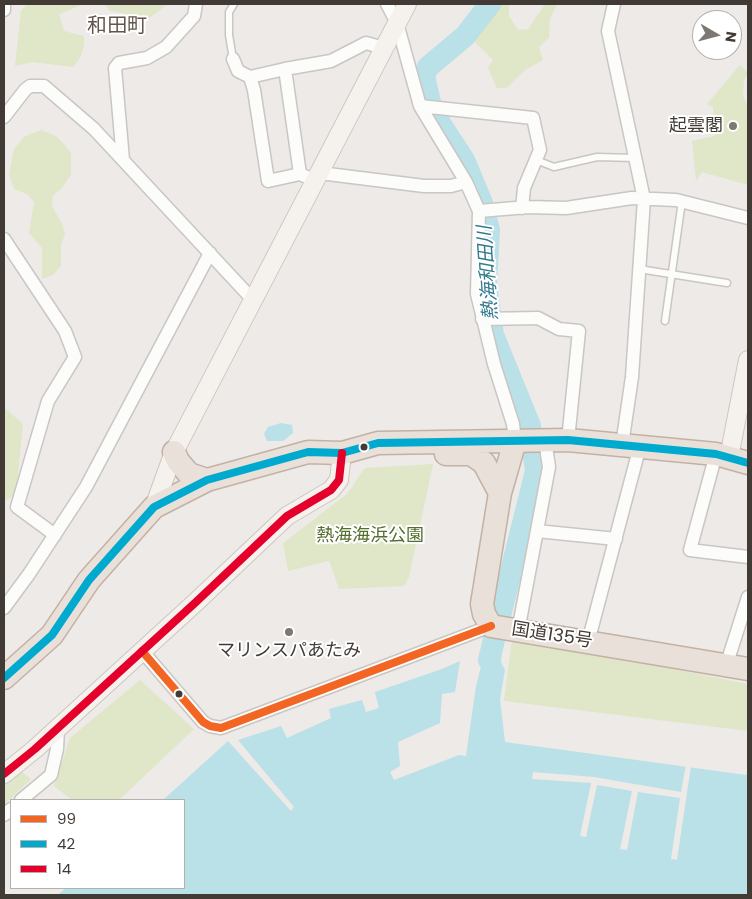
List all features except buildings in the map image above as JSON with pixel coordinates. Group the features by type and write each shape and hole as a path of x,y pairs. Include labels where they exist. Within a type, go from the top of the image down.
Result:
{"highway":[{"path":"350,452 378,443 568,440 632,445 731,458"},
{"name":"国道135号","path":"515,441 500,493 482,604 484,614 491,626 748,669"},
{"path":"174,452 178,461 189,474 207,480"},
{"path":"4,678 52,635 89,580 154,507 207,480 308,452 471,454 484,463 500,493"}],"street":[{"path":"4,4 4,10"},
{"path":"123,160 114,68 119,63 147,58 166,47 180,34 194,16 196,4"},
{"path":"387,4 396,23 420,106 466,182 478,212 477,294 488,319 514,424 515,441"},
{"path":"154,507 174,452 254,301 312,176 407,4"},
{"path":"588,642 616,539 632,445 632,377 644,199 608,31 614,4"},
{"path":"234,59 238,71 250,77 331,61 366,43 384,48"},
{"path":"284,69 312,176"},
{"path":"250,77 254,90 268,181 312,176 424,186 451,186 466,182"},
{"path":"4,117 30,86 44,86 94,129 254,301"},
{"path":"420,106 533,118 540,150 524,188 522,208"},
{"path":"478,212 522,208 566,208 607,201 644,199 682,201 748,218"},
{"path":"4,239 8,258 65,331 75,357 48,401 17,507 54,535"},
{"path":"4,608 86,487 210,253"},
{"path":"488,319 538,318 559,329 579,331 568,440"},
{"path":"748,360 731,458 690,550 748,557"},
{"path":"518,631 550,467 543,440"},
{"path":"4,774 58,728 287,516 331,490 339,480 350,452"},
{"path":"537,532 616,539"},
{"path":"726,666 748,597"},
{"path":"142,651 203,722 210,726 221,728 491,626"},
{"path":"22,799 52,775 57,749 58,728"}],"lane":[{"path":"234,59 229,35 229,12 236,4"},
{"path":"536,160 554,167 597,157 635,158"},
{"path":"665,321 682,201"},
{"path":"639,269 727,283"}],"green space":[{"path":"27,4 84,4 59,14 64,31 84,36 84,46 80,58 73,67 33,62 15,66 21,11"},
{"path":"105,4 168,4 148,19 109,10"},
{"path":"496,4 509,4 509,16 518,30 528,29 545,4 557,4 550,19 549,38 539,47 543,60 525,70 507,88 497,88 488,68 493,60 472,39 483,27"},
{"path":"740,65 748,73 744,80 743,96 748,106 748,185 702,172 696,181 692,141 715,136 713,107 707,104"},
{"path":"41,130 56,136 71,153 71,175 61,189 53,195 52,206 63,226 65,235 61,244 61,266 53,275 42,279 42,248 29,233 34,202 27,194 14,189 9,174 14,149 24,137"},
{"path":"4,407 23,424 16,495 4,501"},
{"name":"熱海海浜公園","path":"433,464 409,577 404,586 339,589 329,561 288,571 283,543 347,494 365,468"},
{"path":"512,639 585,651 748,684 748,731 504,701"},
{"path":"140,680 194,729 120,799 71,799 54,786 70,738"},
{"path":"21,771 31,779 4,805 4,785"}],"water":[{"path":"281,423 292,425 293,433 283,441 267,441 264,434 268,427"},
{"path":"488,640 502,642 501,662 505,670 500,699 505,742 746,775 748,771 748,895 58,895 65,889 185,889 185,799 164,799 228,741 291,811 294,807 238,740 281,726 287,738 331,718 329,709 362,700 366,712 379,708 375,692 460,661 455,692 442,694 440,723 398,742 400,766 390,772 394,780 459,755 466,756 476,686"}],"pier":[{"path":"686,764 691,766 677,860 671,859 680,798 638,792 627,850 620,849 632,791 597,785 586,837 580,836 591,783 532,779 533,772 594,777 681,792"}],"waterway":[{"name":"熱海和田川","path":"489,660 536,471 530,426 493,335 486,285 489,230 482,203 464,160 432,111 424,76 428,67 465,36 490,4"}],"transit line":[{"name":"42","path":"4,678 52,635 89,580 154,507 207,480 308,452 342,453 378,443 568,440 716,454 748,463"},
{"name":"14","path":"4,774 35,749 287,516 331,490 339,480 342,453"},
{"name":"99","path":"142,651 203,722 210,726 221,728 491,626"}],"place":[{"name":"起雲閣","path":"733,126"},
{"name":"マリンスパあたみ","path":"289,632"}],"district":[{"name":"和田町","path":"117,27"}]}
